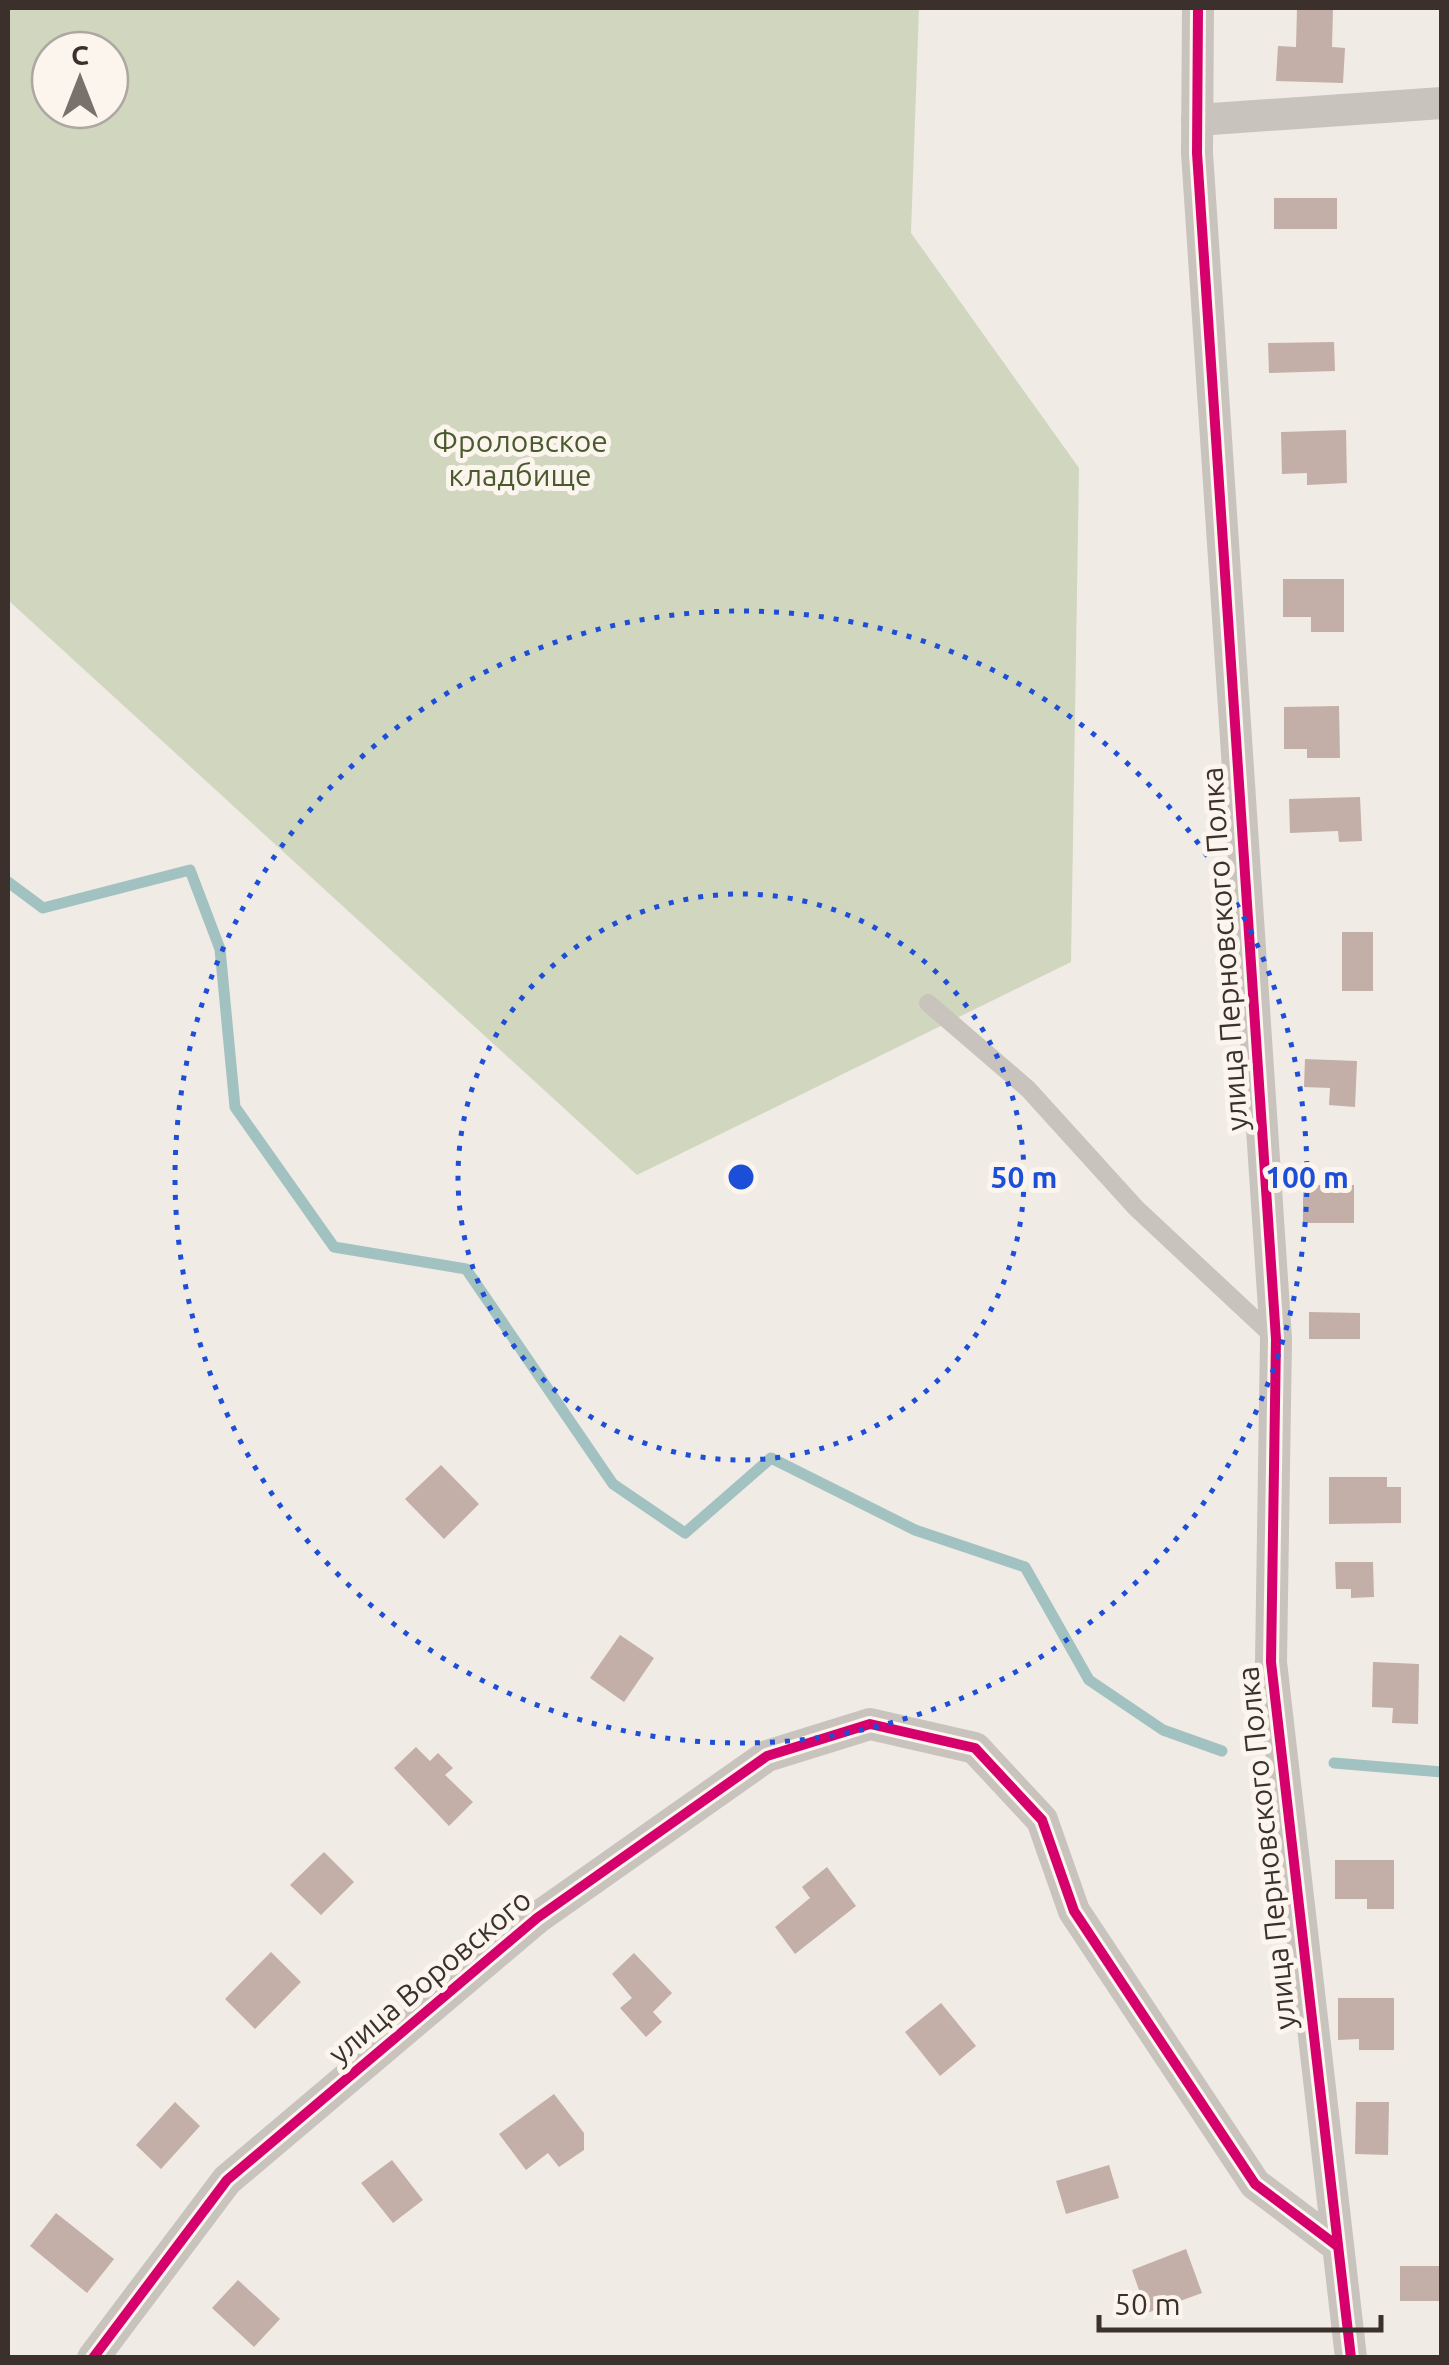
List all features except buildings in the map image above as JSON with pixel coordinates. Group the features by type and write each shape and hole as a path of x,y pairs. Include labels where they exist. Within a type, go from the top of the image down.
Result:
{"street":[{"name":"улица Перновского Полка","path":"1198,8 1197,153 1276,1338 1271,1662 1351,2358"},
{"path":"1197,120 1442,103"},
{"name":"улица Воровского","path":"94,2358 228,2180 537,1918 767,1756 870,1724 975,1748 1042,1820 1074,1912 1255,2184 1336,2245"}],"lane":[{"path":"928,1003 1028,1089 1136,1208 1276,1338"}],"green space":[{"name":"Фроловское кладбище","path":"8,8 919,8 911,233 1079,468 1071,962 637,1175 8,600"}],"waterway":[{"path":"8,882 43,908 190,870 220,949 235,1107 334,1247 466,1269 613,1484 685,1533 771,1458 915,1530 1025,1567 1089,1680 1163,1730 1222,1751"},
{"path":"1334,1763 1442,1772"}],"cycle path":[{"path":"1198,8 1197,153 1276,1339 1271,1662 1351,2358"},
{"path":"93,2358 227,2180 537,1918 767,1756 870,1724 975,1748 1042,1820 1074,1911 1255,2184 1336,2245"}]}
